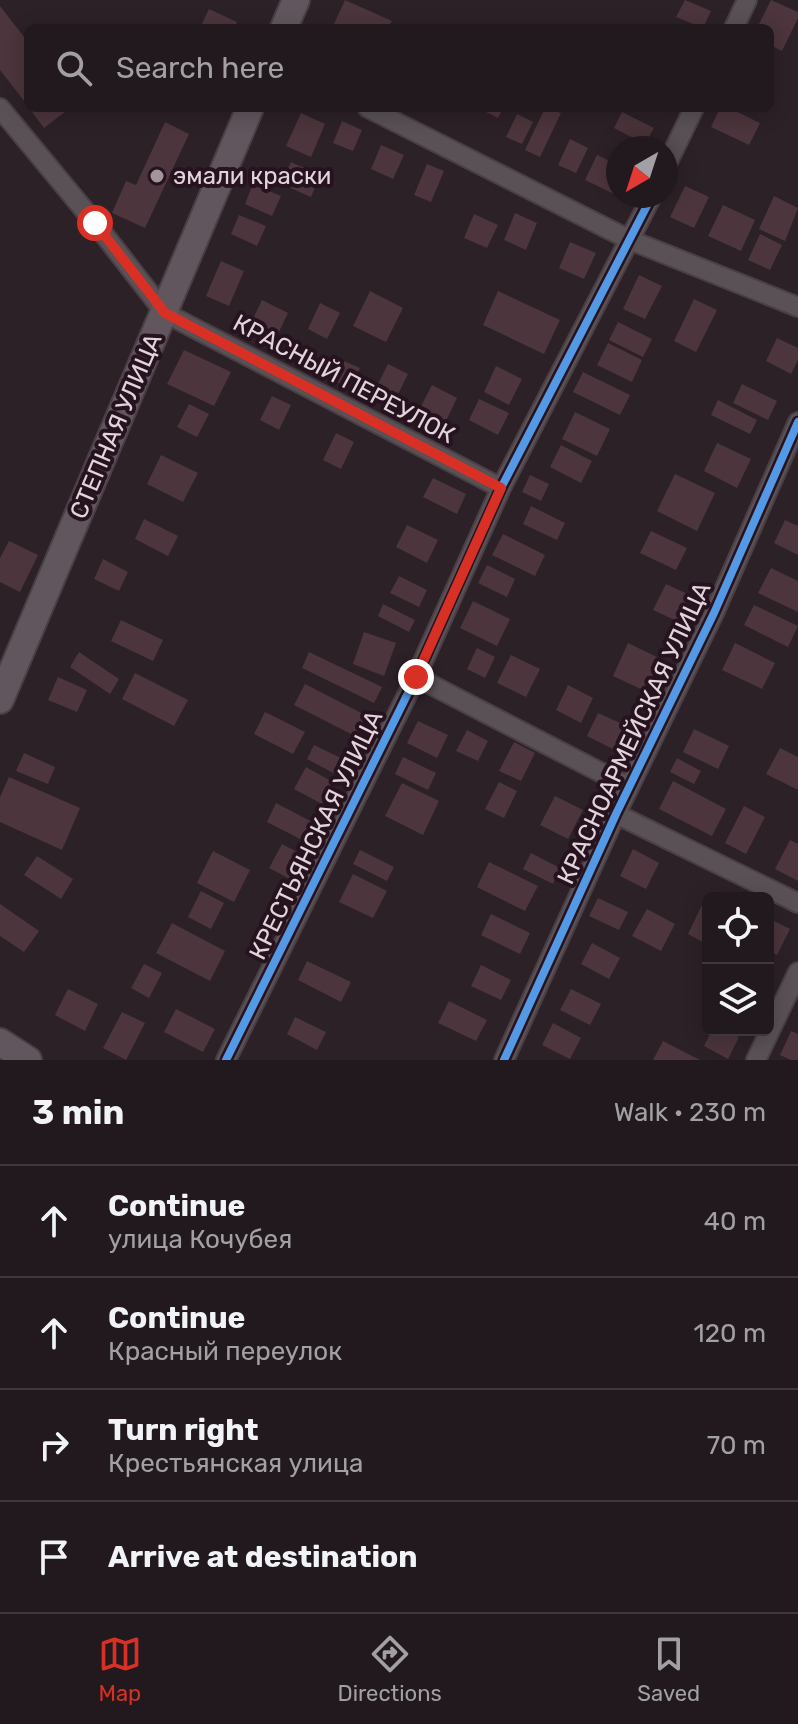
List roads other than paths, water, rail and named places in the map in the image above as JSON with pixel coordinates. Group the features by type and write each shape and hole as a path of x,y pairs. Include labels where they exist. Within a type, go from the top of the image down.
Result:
{"main road":[{"path":"286,24 296,0"},
{"name":"СТЕПНАЯ УЛИЦА","path":"0,700 248,112"},
{"path":"0,1042 28,1060"}],"street":[{"path":"736,24 747,0"},
{"path":"0,108 165,313"},
{"path":"376,112 630,240 798,307"},
{"path":"678,141 692,112"},
{"name":"КРЕСТЬЯНСКАЯ УЛИЦА","path":"226,1060 416,677 501,488 646,208"},
{"name":"КРАСНЫЙ ПЕРЕУЛОК","path":"165,313 501,488"},
{"name":"КРАСНОАРМЕЙСКАЯ УЛИЦА","path":"504,1060 616,814 714,613 798,422"},
{"path":"416,677 629,787"},
{"path":"616,814 798,903"},
{"path":"756,1060 798,972"}],"place":[{"name":"эмали краски","path":"157,176"}]}
